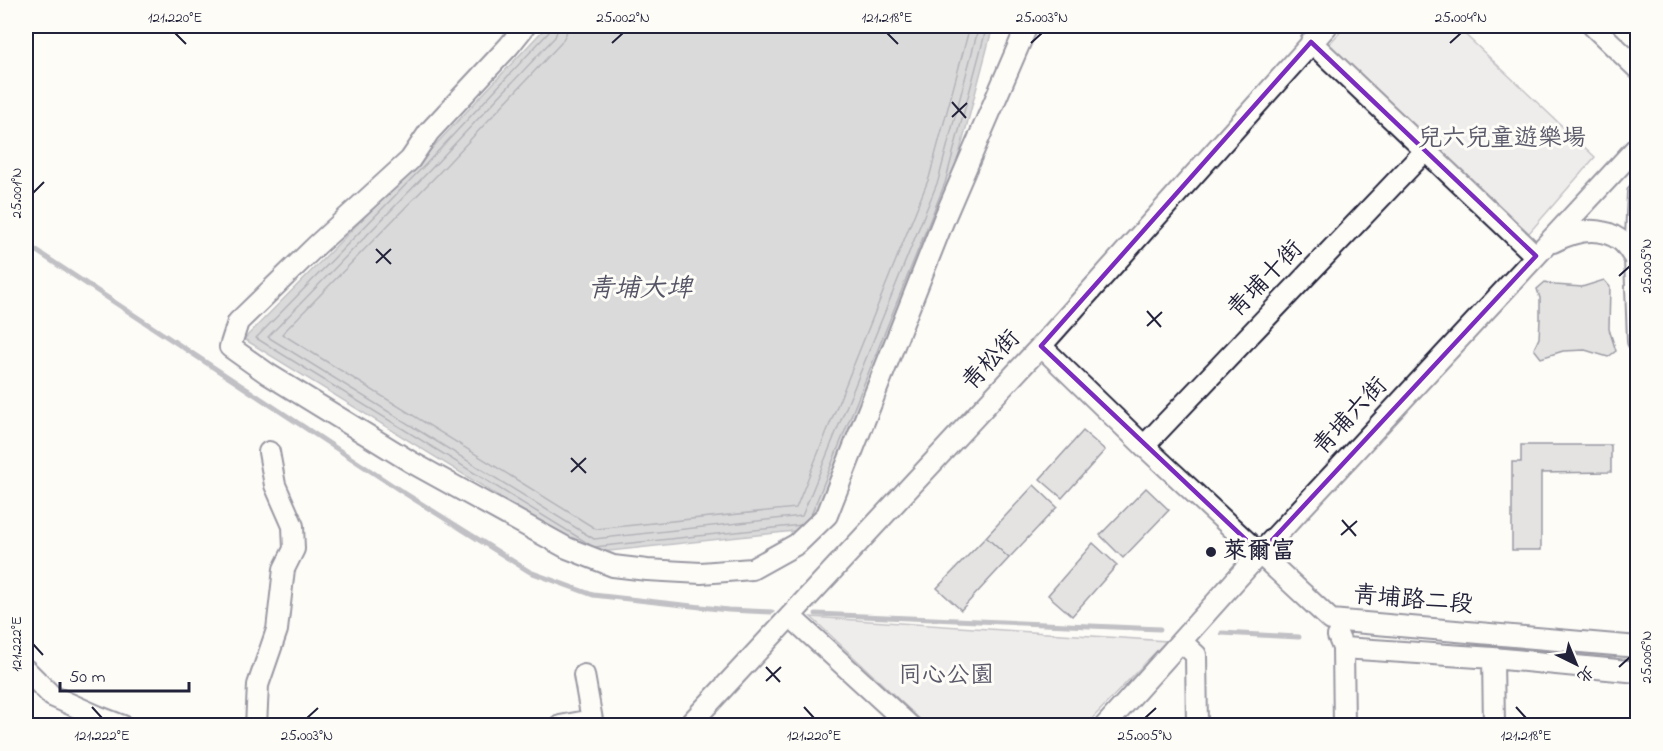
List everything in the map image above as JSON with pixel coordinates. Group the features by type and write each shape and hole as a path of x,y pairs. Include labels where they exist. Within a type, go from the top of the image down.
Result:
{"street":[{"path":"525,26 429,132 410,160 317,245 238,322 230,347 268,374 411,462 567,548 613,566 701,573 752,569 797,544 826,515 944,219 1027,26"},
{"name":"青松街","path":"688,726 1041,346 1327,26"},
{"path":"1593,26 1638,69"},
{"path":"1311,42 1426,150 1540,251 1563,237 1597,230 1622,240 1635,259"},
{"name":"青埔六街","path":"1105,726 1260,553 1638,146"},
{"name":"青埔十街","path":"1144,446 1426,150"},
{"path":"1638,193 1635,259 1638,341"},
{"name":"青埔路二段","path":"1041,346 1144,446 1331,620 1638,646"},
{"path":"256,726 258,685 277,630 284,569 294,549 293,526 275,485 269,452"},
{"path":"790,616 905,724"},
{"path":"1331,620 1342,648 1344,726"},
{"path":"1182,642 1196,655 1197,726"},
{"name":"青埔路二段","path":"1342,648 1493,657 1638,672"},
{"path":"1493,657 1494,726"},
{"path":"26,670 52,696 123,726"},
{"path":"560,726 592,720 584,675"}],"highlighted area":[{"path":"1311,42 1536,256 1260,553 1041,346"}],"green space":[{"name":"兒六兒童遊樂場","path":"1346,26 1456,26 1595,157 1529,233 1329,44"},
{"name":"同心公園","path":"811,617 1166,641 1086,725 926,725"}],"water":[{"name":"青埔大埤","path":"547,26 993,26 951,185 812,529 591,553 244,339 421,160"}],"building":[{"path":"1604,280 1610,287 1609,329 1616,351 1608,357 1585,350 1563,351 1541,358 1534,349 1539,338 1540,319 1540,298 1537,289 1545,282 1582,287"},
{"path":"1083,431 1105,450 1062,498 1040,479"},
{"path":"1521,445 1611,445 1611,472 1541,473 1541,550 1512,550 1512,462 1521,462"},
{"path":"1034,485 1057,507 1009,558 986,537"},
{"path":"1146,488 1169,510 1123,558 1100,535"},
{"path":"986,537 1009,558 961,610 937,588"},
{"path":"1093,543 1117,565 1072,616 1048,595"}],"waterway":[{"path":"26,244 398,489 530,572 593,595 728,610 772,612"},
{"path":"816,614 1160,629"},
{"path":"1222,633 1299,637"},
{"path":"1528,652 1614,656"}],"place":[{"name":"萊爾富","path":"1211,552"}]}
